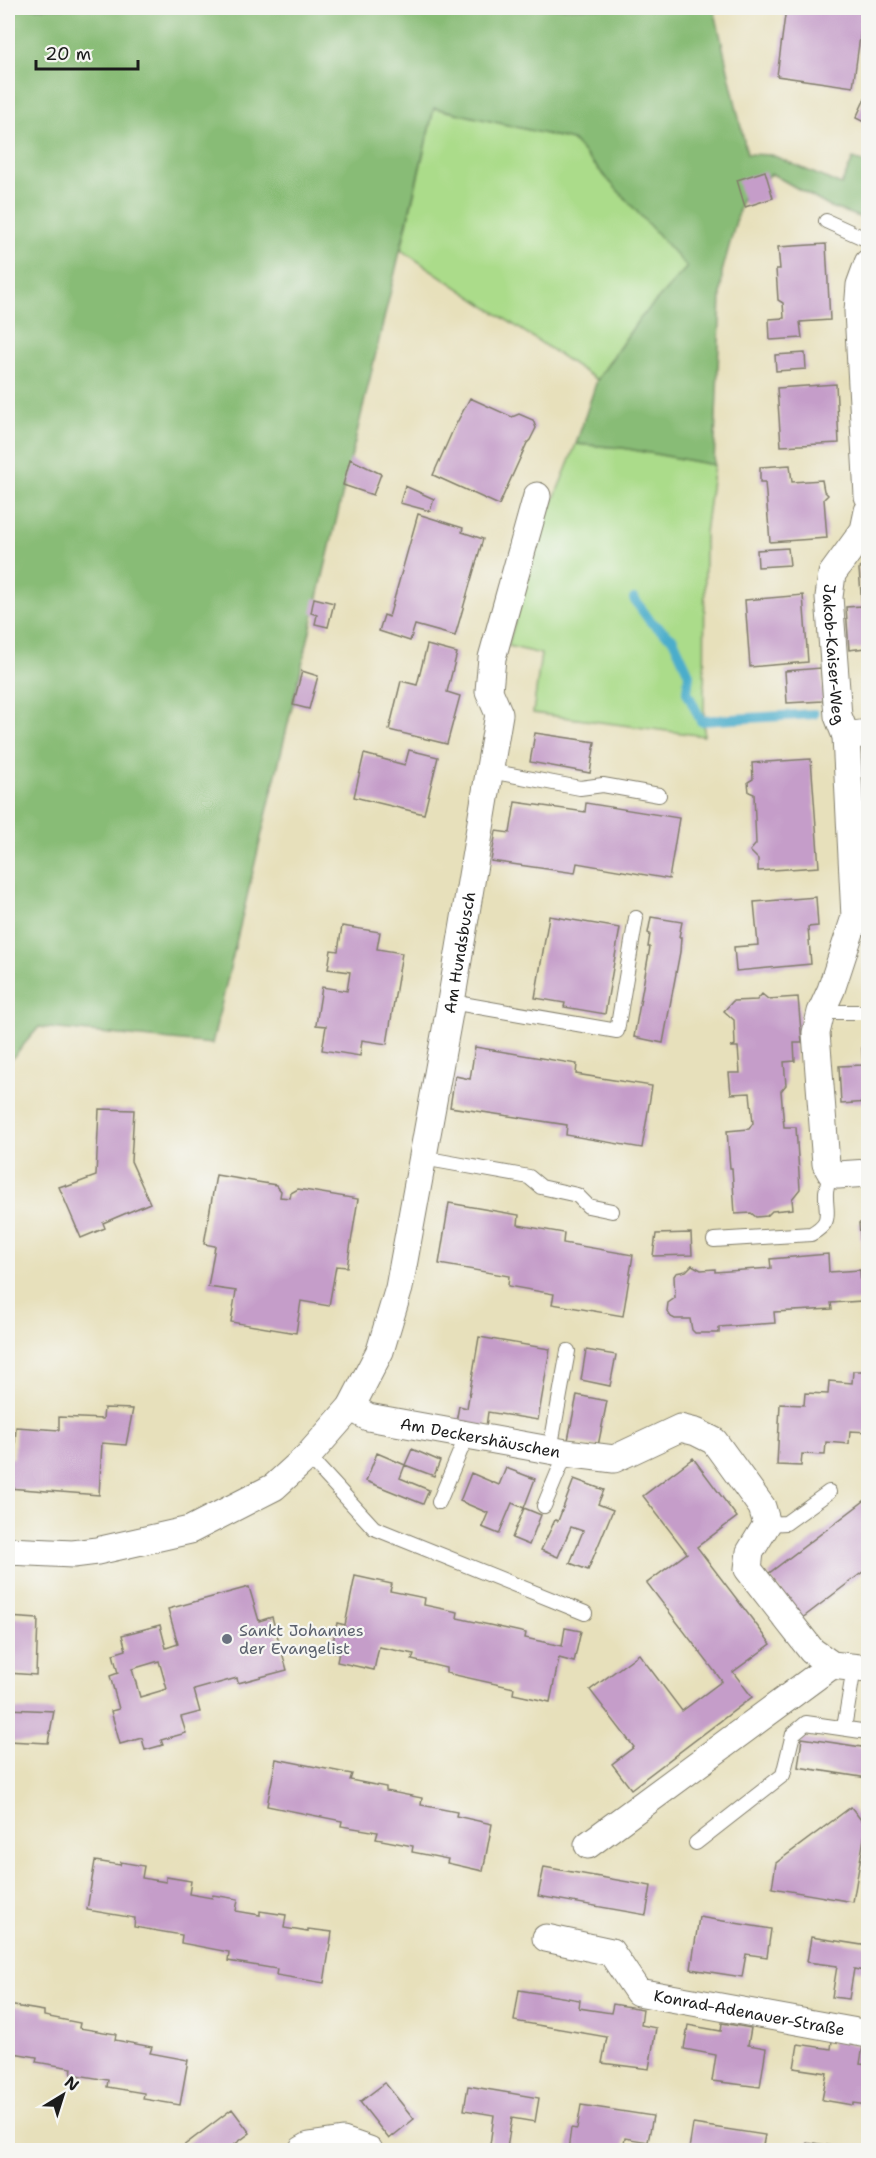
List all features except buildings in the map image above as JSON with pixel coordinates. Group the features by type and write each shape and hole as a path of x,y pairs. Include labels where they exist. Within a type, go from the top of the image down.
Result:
{"street":[{"path":"868,263 860,285 858,311 868,495"},
{"name":"Am Hundsbusch","path":"351,1407 381,1351 399,1288 451,1002 499,714 489,691 492,658 537,496"},
{"name":"Jakob-Kaiser-Weg","path":"831,1173 826,1164 816,1033 821,1012 831,990 855,917 857,734 838,716 829,597 832,574 864,530 868,511"},
{"path":"831,1173 838,1175 868,1173"},
{"path":"8,1551 73,1554 97,1551 190,1530 274,1487 308,1455 351,1407"},
{"name":"Am Deckershäuschen","path":"351,1407 368,1417 558,1452 614,1459 680,1428 696,1432 714,1441 762,1507 767,1524"},
{"path":"767,1524 750,1552 748,1569 812,1651 851,1667"},
{"path":"588,1845 851,1667"},
{"name":"Konrad-Adenauer-Straße","path":"546,1938 611,1952 638,1992 868,2034"},
{"path":"302,2151 309,2146 343,2141 369,2151"}],"lane":[{"path":"826,221 868,240"},
{"path":"490,771 580,788 603,785 659,795"},
{"path":"451,1002 617,1031 636,918"},
{"path":"821,1012 868,1012"},
{"path":"423,1158 529,1177 541,1187 577,1195 588,1206 612,1211"},
{"name":"Jakob-Kaiser-Weg","path":"714,1240 811,1234 826,1223 828,1214 826,1191 831,1173"},
{"path":"544,1506 558,1452 568,1351"},
{"path":"440,1502 467,1435"},
{"path":"308,1455 374,1528 585,1613"},
{"path":"767,1524 786,1523 830,1492"},
{"path":"844,1728 851,1667"},
{"path":"696,1843 783,1775 793,1734 806,1723 868,1732"}],"green space":[{"path":"8,8 714,8 747,154 772,155 841,185 853,159 868,164 868,220 830,207 772,174 744,192 722,272 714,465 623,448 576,444 597,380 637,322 687,267 572,140 434,108 212,1044 39,1027 8,1063"},
{"path":"434,108 572,140 688,267 637,322 597,380 401,250"},
{"path":"576,444 623,448 714,465 705,533 704,736 533,713 541,654 508,646 540,534"}],"waterway":[{"path":"634,599 650,621 673,639 689,674 687,692 701,721 814,714"}],"place":[{"name":"Sankt Johannes der Evangelist","path":"227,1639"}]}
